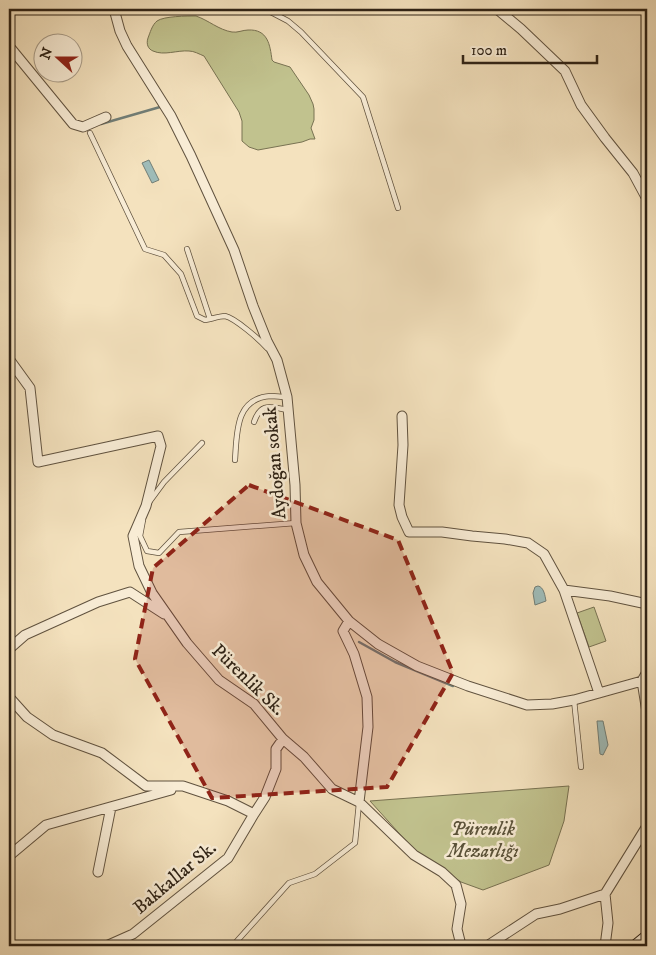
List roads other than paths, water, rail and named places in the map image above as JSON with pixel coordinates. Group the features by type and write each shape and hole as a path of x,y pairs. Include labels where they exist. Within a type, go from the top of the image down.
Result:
{"street":[{"name":"Aydoğan sokak","path":"114,9 127,46 171,116 191,156 234,250 253,306 277,360 288,410 296,523 304,555 317,582 349,621 378,644 417,666 468,686 527,705 552,704 574,700 642,681"},
{"path":"497,9 522,29 565,71 581,105 633,172 647,199"},
{"path":"9,46 73,124 83,127 106,117"},
{"name":"Pürenlik Sk.","path":"9,359 30,388 38,462 158,436 161,446 146,506 133,536 139,566 152,593 188,644 219,680 254,704 284,739 304,756 332,789 359,802 414,854 442,872 456,885 461,904 457,929 462,946"},
{"path":"402,416 403,445 398,505 409,532 442,532 505,539 528,543 544,554 564,590 598,693"},
{"path":"564,590 610,596 647,604"},
{"path":"9,649 25,634 98,602 130,592 168,616"},
{"path":"349,621 343,631 354,654 367,697 368,727 359,802"},
{"path":"647,672 642,681 647,712"},
{"path":"9,697 27,717 53,735 102,753 146,786 183,786 228,801 254,814"},
{"name":"Bakkallar Sk.","path":"106,946 133,934 228,858 265,797 276,769 276,749 284,739"},
{"path":"9,856 46,825 183,786"},
{"path":"98,872 110,807"},
{"path":"605,946 608,922 605,894 647,826"},
{"path":"487,946 536,914 560,909 605,894"},
{"path":"636,946 647,937"}],"lane":[{"path":"265,9 288,21 301,32 363,98 398,208"},
{"path":"90,133 145,248 164,254 181,274 198,316 205,320 226,316 262,342 277,360"},
{"path":"187,249 210,319"},
{"path":"235,460 238,424 242,411 248,404 258,399 269,396 286,397"},
{"path":"254,422 257,412 263,408 288,410"},
{"path":"202,443 164,482 146,506 140,536 147,551 159,553 179,532 296,523"},
{"path":"574,700 581,767"},
{"path":"237,941 289,883 315,874 355,843 359,802"},
{"path":"451,946 462,946"}],"water":[{"path":"149,160 159,180 152,183 142,163"},
{"path":"538,586 543,590 546,601 535,605 533,593 535,587"},
{"path":"597,721 603,721 608,745 603,755 600,754"}],"waterway":[{"path":"101,124 160,107"},
{"path":"359,642 395,662 453,686"}],"park label":[{"name":"Pürenlik Mezarlığı","path":"483,840"}]}
